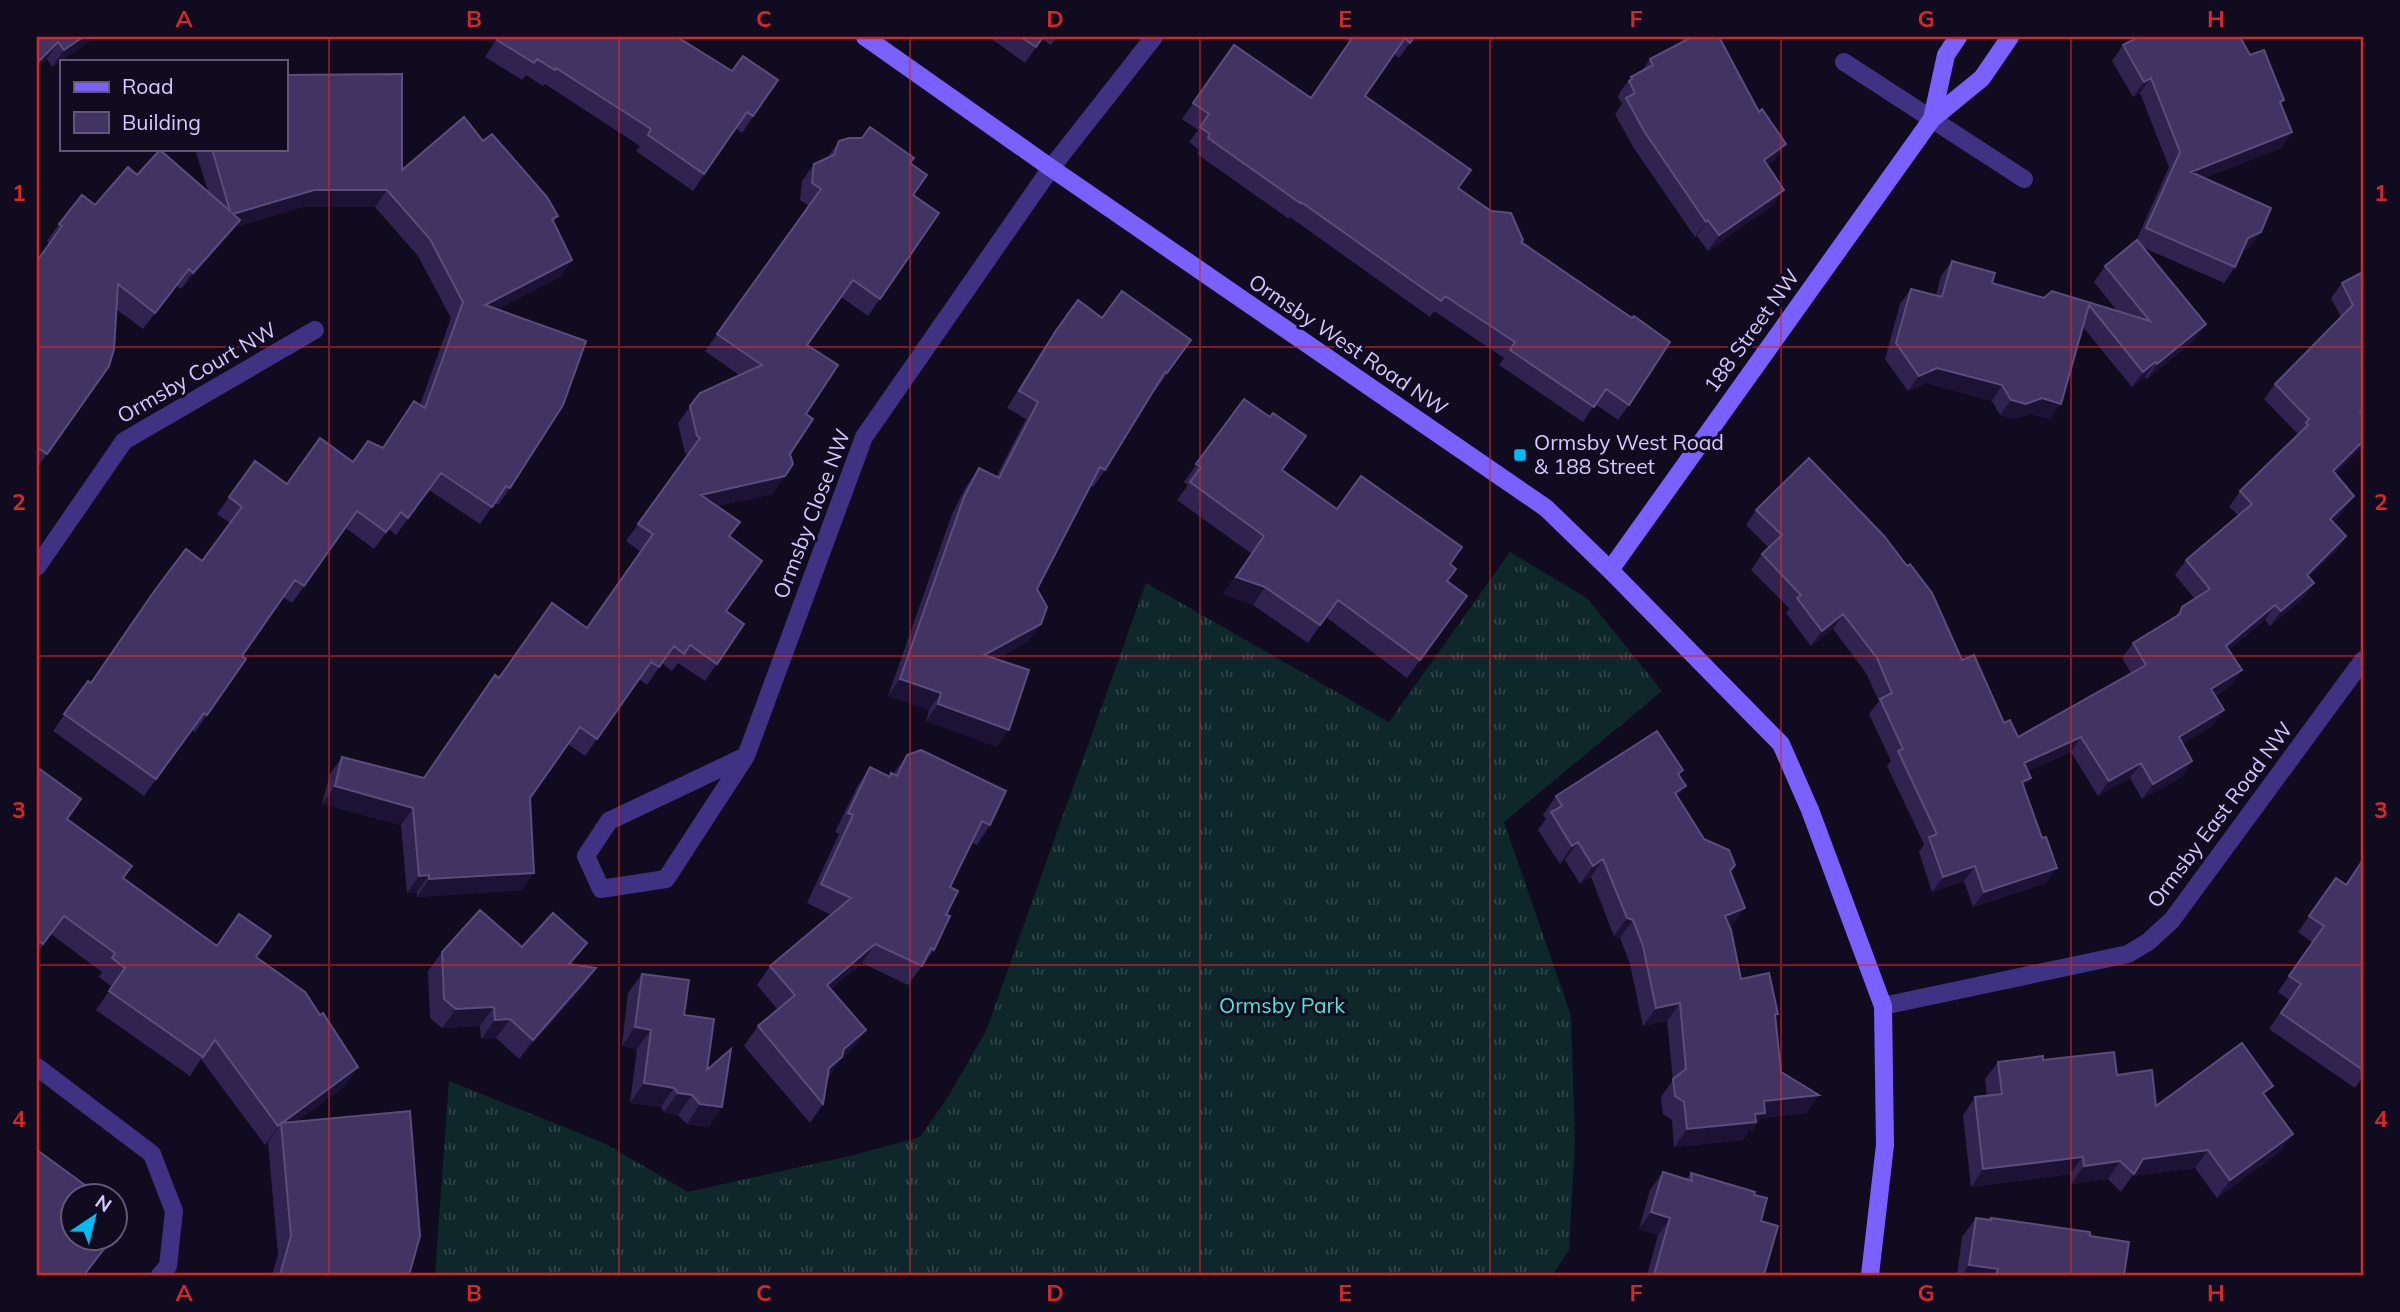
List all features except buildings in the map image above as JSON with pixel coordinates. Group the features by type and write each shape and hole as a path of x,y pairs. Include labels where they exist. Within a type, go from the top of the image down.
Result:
{"street":[{"name":"Ormsby West Road NW","path":"865,37 1546,508 1610,570"},
{"path":"1051,168 1154,37"},
{"name":"188 Street NW","path":"1932,119 1946,55 1958,37"},
{"name":"188 Street NW","path":"1610,570 1932,119 1982,78 2010,37"},
{"path":"1844,62 2024,179"},
{"name":"Ormsby Close NW","path":"746,756 609,821 586,856 601,889 666,879 746,756 864,437 1051,168"},
{"name":"Ormsby Court NW","path":"37,567 124,441 316,330"},
{"path":"1610,570 1781,744 1810,810 1883,1006 1885,1145 1870,1275"},
{"name":"Ormsby East Road NW","path":"1883,1006 2128,954 2148,942 2172,920 2363,660"},
{"path":"37,1067 152,1154 174,1211 168,1266 160,1275"}],"green space":[{"name":"Ormsby Park","path":"1510,552 1587,598 1662,691 1504,822 1571,1016 1575,1141 1569,1250 1552,1275 435,1275 449,1081 604,1143 688,1192 854,1155 920,1137 948,1097 986,1031 1146,583 1389,722"}],"place":[{"name":"Ormsby West Road & 188 Street","path":"1520,455"}]}
